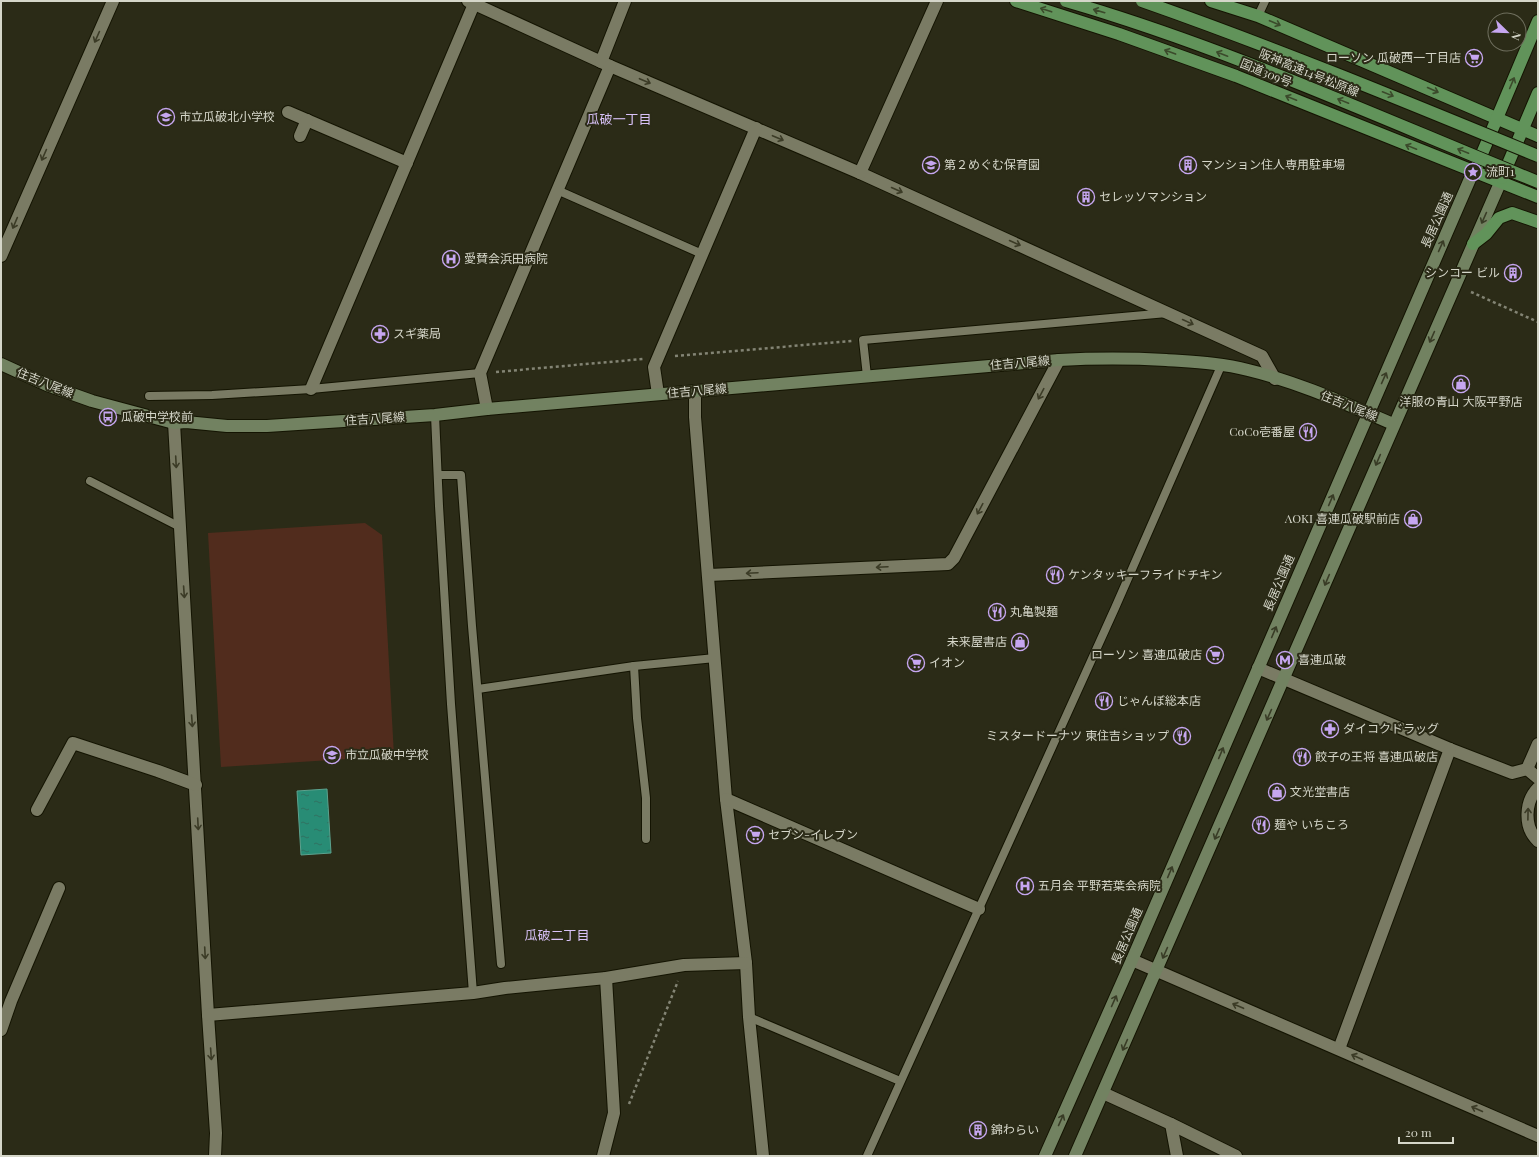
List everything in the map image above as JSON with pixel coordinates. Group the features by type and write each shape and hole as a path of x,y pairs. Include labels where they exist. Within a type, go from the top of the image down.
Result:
{"highway":[{"name":"国道309号","path":"1016,1 1119,34 1236,76 1538,197"},
{"name":"阪神高速14号松原線","path":"1066,1 1121,17 1204,46 1538,182"},
{"name":"阪神高速14号松原線","path":"1142,1 1212,25 1298,58 1538,156"},
{"path":"1211,1 1258,16 1538,136"},
{"name":"長居公園通","path":"1474,172 1538,21"},
{"path":"1500,183 1538,93"},
{"path":"1473,244 1486,234 1499,218 1512,213 1538,222"}],"main road":[{"name":"長居公園通","path":"1045,1156 1132,960 1368,413 1474,172"},
{"path":"1075,1156 1284,679 1393,424 1500,183"},
{"name":"住吉八尾線","path":"1,364 47,385 92,401 174,423 186,422 227,426 267,426 435,415 487,409 1059,360 1097,358 1142,359 1198,362 1247,370 1302,387 1393,424"}],"street":[{"path":"1,256 113,1"},
{"path":"487,409 480,373 557,190 605,64 625,1"},
{"path":"860,173 937,1"},
{"path":"311,389 407,163 471,2 605,64 860,173 1262,356 1275,379"},
{"path":"288,112 407,163"},
{"path":"300,136 307,120"},
{"path":"658,394 654,367 756,128"},
{"path":"709,575 948,564 954,558 1059,360"},
{"path":"695,391 695,417 726,799 746,963 749,1017 763,1156"},
{"path":"174,423 216,1133 215,1156"},
{"path":"1258,668 1450,749 1512,773 1527,769"},
{"path":"37,810 73,743 196,785"},
{"path":"1527,769 1538,744"},
{"path":"1339,1049 1450,749"},
{"path":"1527,769 1538,778"},
{"path":"1538,788 1534,792 1528,809 1528,824 1534,837 1538,841"},
{"path":"726,799 980,909"},
{"path":"1,1030 6,999 59,888"},
{"path":"1132,960 1538,1136"},
{"path":"208,1015 473,993 504,988 606,978 684,965 746,963"},
{"path":"603,1156 614,1113 606,978"},
{"path":"1103,1093 1236,1156"},
{"path":"1171,1124 1177,1156"}],"lane":[{"path":"1258,16 1265,1"},
{"path":"557,190 702,254"},
{"path":"867,376 863,340 1169,313"},
{"path":"867,1156 980,909 1221,366"},
{"path":"149,396 212,395 311,389 480,373"},
{"path":"435,415 451,704 473,993"},
{"path":"438,475 462,475 472,626 501,964"},
{"path":"90,481 180,527"},
{"path":"478,689 634,666 715,658"},
{"path":"634,666 637,718 646,798 646,839"},
{"path":"749,1017 900,1081"}],"path":[{"path":"1471,292 1538,322"},
{"path":"480,373 863,340"},
{"path":"627,1108 684,965"}],"shaded area":[{"path":"365,523 382,535 394,756 221,767 208,533"}],"water":[{"path":"327,789 331,853 301,855 297,791"}],"place":[{"name":"ローソン 瓜破西一丁目店","path":"1474,58"},
{"name":"市立瓜破北小学校","path":"166,117"},
{"name":"第２めぐむ保育園","path":"931,165"},
{"name":"マンション住人専用駐車場","path":"1188,165"},
{"name":"流町1","path":"1473,172"},
{"name":"セレッソマンション","path":"1086,197"},
{"name":"愛賛会浜田病院","path":"451,259"},
{"name":"シンコー ビル","path":"1513,273"},
{"name":"スギ薬局","path":"380,334"},
{"name":"洋服の青山 大阪平野店","path":"1461,384"},
{"name":"瓜破中学校前","path":"108,417"},
{"name":"CoCo壱番屋","path":"1308,432"},
{"name":"AOKI 喜連瓜破駅前店","path":"1413,519"},
{"name":"ケンタッキーフライドチキン","path":"1055,575"},
{"name":"丸亀製麺","path":"997,612"},
{"name":"未来屋書店","path":"1020,642"},
{"name":"ローソン 喜連瓜破店","path":"1215,655"},
{"name":"喜連瓜破","path":"1285,660"},
{"name":"イオン","path":"916,663"},
{"name":"じゃんぼ総本店","path":"1104,701"},
{"name":"ダイコクドラッグ","path":"1330,729"},
{"name":"ミスタードーナツ 東住吉ショップ","path":"1182,736"},
{"name":"市立瓜破中学校","path":"332,755"},
{"name":"餃子の王将 喜連瓜破店","path":"1302,757"},
{"name":"文光堂書店","path":"1277,792"},
{"name":"麺や いちころ","path":"1261,825"},
{"name":"セブン-イレブン","path":"755,835"},
{"name":"五月会 平野若葉会病院","path":"1025,886"},
{"name":"錦わらい","path":"978,1130"}],"district":[{"name":"瓜破一丁目","path":"619,119"},
{"name":"瓜破二丁目","path":"557,935"}]}
